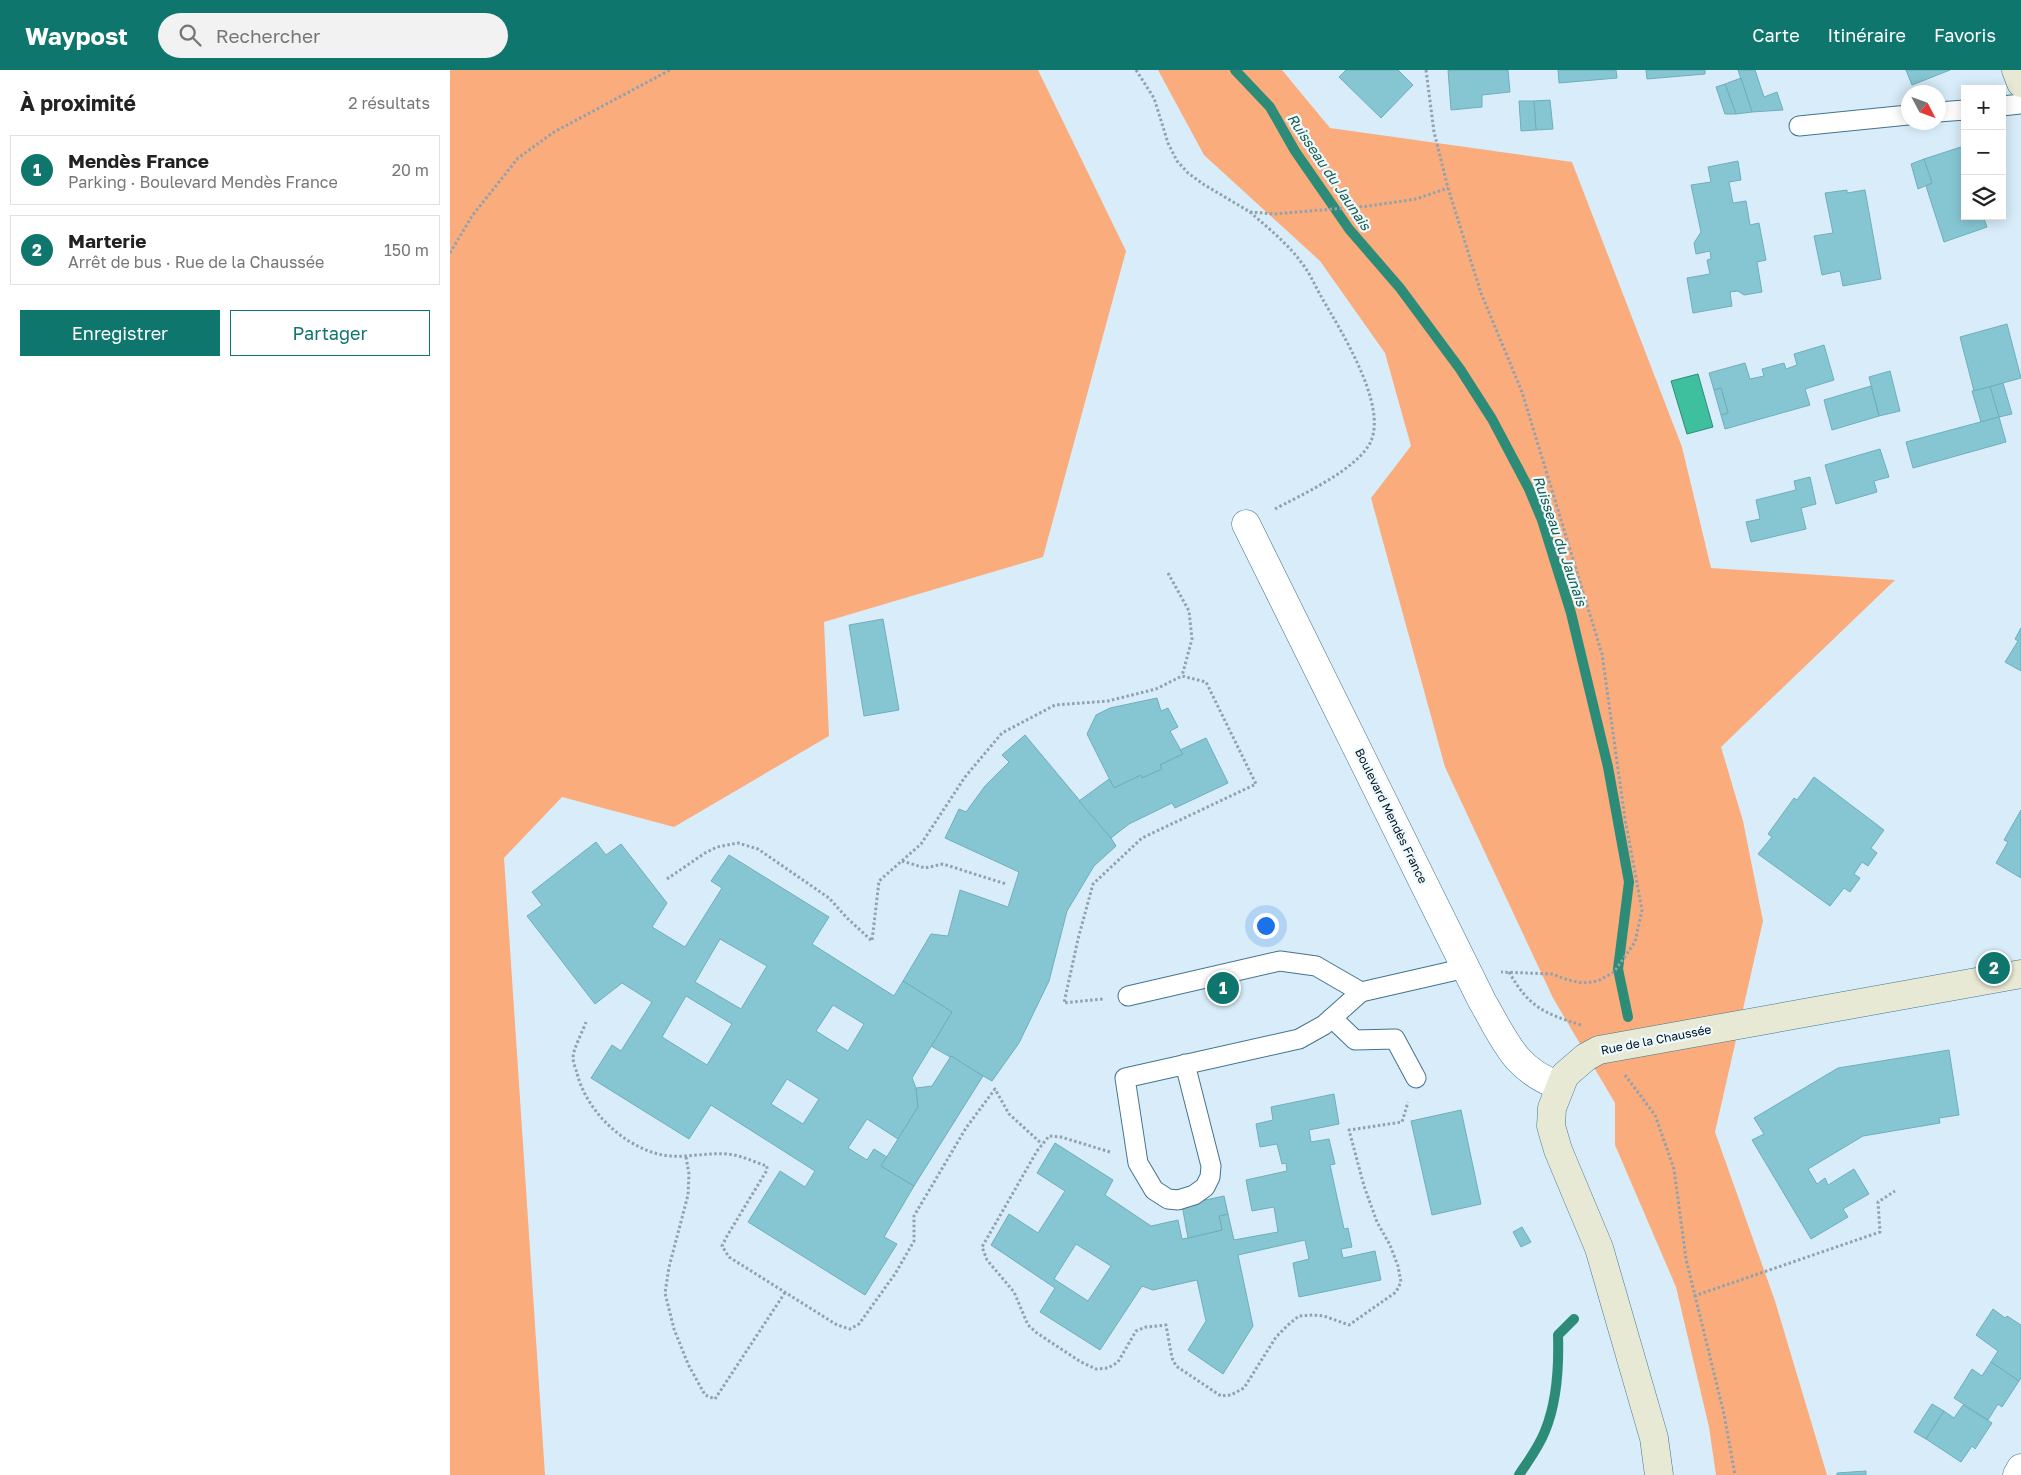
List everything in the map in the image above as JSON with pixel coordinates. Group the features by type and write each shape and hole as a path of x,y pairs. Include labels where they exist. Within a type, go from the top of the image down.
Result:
{"street":[{"path":"2016,70 2021,83"},
{"name":"Boulevard Mendès France","path":"1246,524 1482,1001 1515,1058 1528,1071 1560,1086"},
{"name":"Rue de la Chaussée","path":"1659,1475 1654,1438 1610,1283 1599,1248 1558,1150 1551,1126 1552,1108 1565,1075 1580,1060 1599,1050 2021,974"},
{"path":"2016,1475 2021,1468"}],"lane":[{"path":"2006,106 2021,104"},
{"path":"1946,111 1961,110"},
{"path":"1799,126 1901,116"},
{"path":"1128,996 1280,961 1316,966 1361,992"},
{"path":"1185,1064 1211,1166 1210,1177 1205,1187 1194,1195 1178,1200 1168,1199 1154,1190 1138,1163 1125,1078 1185,1064 1299,1040 1324,1026 1361,992 1469,973"},
{"path":"1332,1018 1355,1040 1395,1039 1416,1078"}],"path":[{"path":"450,253 472,216 518,158 554,132 670,70"},
{"path":"1136,70 1154,98 1168,143 1177,161 1202,184 1250,212 1276,235 1308,271 1346,339 1375,414 1375,428 1370,443 1348,467 1246,524"},
{"path":"1426,70 1434,132 1448,188 1481,293 1522,392 1602,654 1625,819 1642,910 1635,942 1627,955 1614,972 1598,981 1583,983 1552,974 1469,973"},
{"path":"1250,212 1274,214 1369,206 1416,199 1448,188"},
{"path":"1168,572 1189,612 1192,639 1182,676"},
{"path":"667,879 687,864 717,847 738,843 758,849 829,898 872,941 879,881 921,844 965,777 1002,733 1055,706 1108,701 1156,689 1182,676 1206,682 1256,784 1142,838 1093,884 1078,939 1064,1003 1128,996"},
{"path":"901,861 926,868 943,864 1006,884"},
{"path":"1509,972 1519,990 1530,1003 1548,1013 1582,1025"},
{"path":"586,1022 573,1058 580,1084 592,1106 607,1124 638,1146 658,1154 686,1157 731,1155 767,1166 767,1170 726,1236 722,1246 729,1257 786,1291 837,1325 850,1328 859,1324 895,1274 914,1240 914,1216 966,1128 995,1089 1009,1114 1042,1144"},
{"path":"1610,1048 1618,1067 1655,1115 1674,1169 1686,1259 1724,1414 1735,1475"},
{"path":"1137,1155 1107,1151 1061,1137 1049,1136 1042,1144 982,1247 987,1260 1014,1292 1028,1324 1037,1333 1081,1362 1096,1369 1108,1368 1118,1362 1136,1331 1146,1327 1166,1325 1172,1358 1176,1366 1221,1396 1231,1395 1244,1388 1276,1337 1299,1316 1324,1316 1349,1324 1396,1292 1401,1282 1398,1266 1390,1245 1377,1222 1367,1195 1349,1130 1402,1122 1416,1078"},
{"path":"686,1157 689,1174 688,1194 669,1267 665,1293 678,1338 688,1364 705,1395 715,1399 786,1291"},
{"path":"1694,1296 1880,1232 1878,1202 1895,1191"}],"shaded area":[{"path":"450,70 1038,70 1126,251 1043,557 824,622 829,736 674,827 562,797 504,858 545,1475 450,1475"},
{"path":"1158,70 1282,70 1330,128 1572,162 1682,447 1711,568 1895,580 1721,747 1743,821 1763,921 1715,1132 1775,1301 1827,1475 1716,1475 1709,1427 1676,1287 1615,1145 1615,1103 1553,998 1445,767 1371,498 1411,446 1385,353 1320,261 1204,155"},
{"path":"1698,374 1713,427 1687,434 1671,381"}],"building":[{"path":"1346,70 1398,70 1413,85 1381,118 1339,77"},
{"path":"1448,70 1508,70 1510,92 1482,95 1482,107 1451,110"},
{"path":"1558,70 1616,70 1617,78 1559,83"},
{"path":"1646,70 1705,70 1705,74 1647,79"},
{"path":"1738,70 1755,70 1764,97 1777,92 1783,110 1752,112"},
{"path":"1906,70 1950,70 1912,85"},
{"path":"1741,78 1752,112 1736,114 1725,84"},
{"path":"1725,84 1736,114 1725,114 1716,87"},
{"path":"1550,100 1553,129 1536,130 1534,101"},
{"path":"1519,101 1534,101 1536,130 1521,131"},
{"path":"1961,147 1961,220 1984,220 1987,227 1944,242 1926,186 1932,183 1924,159"},
{"path":"1924,159 1932,183 1918,189 1911,164"},
{"path":"1738,161 1741,180 1729,182 1733,203 1746,201 1750,225 1759,223 1766,260 1757,262 1762,292 1744,295 1738,291 1730,292 1732,306 1693,313 1687,278 1710,274 1707,260 1711,259 1710,251 1696,254 1694,243 1701,232 1691,185 1711,182 1708,167"},
{"path":"1847,190 1847,193 1865,190 1881,279 1843,286 1840,271 1822,275 1814,236 1833,233 1825,193"},
{"path":"2007,324 2021,378 1974,391 1960,337"},
{"path":"1824,345 1834,380 1805,389 1810,405 1725,429 1721,415 1728,413 1721,388 1714,390 1709,373 1745,363 1750,379 1764,376 1762,369 1784,363 1786,369 1797,365 1794,354"},
{"path":"1890,371 1900,411 1879,416 1869,377"},
{"path":"2003,383 2012,414 1999,417 1990,387"},
{"path":"1871,386 1879,416 1832,430 1824,400"},
{"path":"1990,387 1999,417 1981,422 1972,391"},
{"path":"1721,388 1728,413 1721,415 1714,390"},
{"path":"1999,417 2006,442 1913,468 1906,442"},
{"path":"1880,449 1889,477 1874,481 1877,492 1836,504 1825,465"},
{"path":"1810,477 1816,504 1801,508 1806,529 1751,542 1746,522 1760,519 1756,500 1796,490 1794,481"},
{"path":"883,619 899,710 864,716 849,625"},
{"path":"2021,628 2021,671 2005,662 2018,641 2015,639"},
{"path":"1157,698 1161,711 1168,708 1178,727 1170,731 1183,754 1160,765 1162,769 1142,778 1141,775 1114,788 1087,734 1096,715 1110,708"},
{"path":"1025,735 1116,846 1094,866 1067,911 1049,981 1019,1043 992,1081 931,1046 952,1012 903,981 931,934 948,936 960,890 1008,907 1019,872 945,838 959,809 966,812 985,786 1009,762 1002,755"},
{"path":"1206,738 1228,783 1175,808 1172,803 1129,824 1111,838 1079,801 1109,779 1114,788 1141,775 1142,778 1162,769 1160,765 1183,754 1180,750"},
{"path":"1814,777 1884,830 1871,848 1877,853 1868,866 1862,862 1854,874 1860,878 1850,892 1844,888 1830,906 1758,854 1772,837 1768,834 1794,798 1797,800"},
{"path":"2021,810 2021,878 1996,863 2008,842 2004,840"},
{"path":"596,842 606,855 621,844 667,903 652,927 685,947 722,888 711,881 729,855 829,917 812,944 894,996 903,981 952,1012 912,1078 916,1088 918,1107 898,1139 867,1119 848,1148 867,1160 874,1149 887,1157 881,1166 914,1186 884,1237 897,1244 865,1295 748,1222 780,1171 805,1187 815,1171 711,1105 689,1139 591,1078 612,1045 621,1051 652,1002 622,983 595,1004 527,916 542,905 532,892","holes":["720,939 767,966 741,1009 695,982","686,996 732,1024 707,1065 662,1037","833,1005 864,1024 848,1051 816,1031","787,1079 819,1099 803,1124 771,1104"]},
{"path":"1949,1050 1959,1115 1939,1118 1940,1123 1863,1136 1808,1169 1817,1184 1825,1178 1828,1185 1854,1169 1869,1194 1843,1209 1848,1217 1811,1239 1752,1140 1764,1134 1754,1118 1838,1068"},
{"path":"951,1056 983,1076 914,1186 881,1166 918,1107 916,1088 932,1086"},
{"path":"1334,1094 1339,1124 1309,1130 1311,1142 1329,1139 1335,1164 1330,1165 1344,1229 1348,1228 1352,1247 1341,1249 1343,1258 1375,1251 1381,1280 1299,1297 1293,1263 1309,1259 1305,1240 1238,1255 1253,1326 1223,1374 1188,1350 1206,1321 1197,1280 1153,1290 1142,1286 1100,1350 1040,1312 1055,1288 991,1245 1009,1214 1038,1233 1065,1191 1037,1173 1055,1143 1113,1180 1105,1195 1151,1226 1178,1220 1182,1239 1222,1230 1219,1216 1228,1214 1234,1240 1278,1232 1274,1207 1252,1211 1246,1180 1287,1171 1286,1163 1282,1164 1277,1144 1260,1147 1256,1124 1273,1120 1271,1107","holes":["1076,1244 1111,1266 1088,1301 1054,1279"]},
{"path":"1461,1110 1481,1204 1432,1215 1411,1121"},
{"path":"1224,1196 1228,1214 1219,1216 1222,1230 1188,1238 1182,1205"},
{"path":"1522,1227 1531,1242 1521,1247 1513,1232"},
{"path":"1993,1309 2005,1318 2007,1316 2021,1325 2021,1378 2019,1381 1991,1362 1998,1351 1976,1335"},
{"path":"1991,1362 2019,1381 2002,1407 1998,1404 1988,1420 1954,1398 1972,1369 1982,1376"},
{"path":"1932,1404 1944,1411 1926,1439 1914,1432"},
{"path":"1963,1405 1992,1423 1975,1449 1972,1446 1961,1462 1926,1439 1944,1411 1954,1418"},
{"path":"1866,1471 1866,1475 1837,1475 1837,1473"}],"waterway":[{"name":"Ruisseau du Jaunais","path":"1235,70 1270,107 1295,151 1349,229 1400,288 1460,369 1492,419 1529,489 1542,520 1571,613 1608,767 1629,882 1618,969 1628,1017"},
{"name":"Ruisseau du Jaunais","path":"1519,1475 1540,1443 1549,1420 1556,1384 1558,1335 1574,1319"}],"place":[{"name":"Marterie","path":"1994,968"},
{"name":"Mendès France","path":"1223,988"}]}
